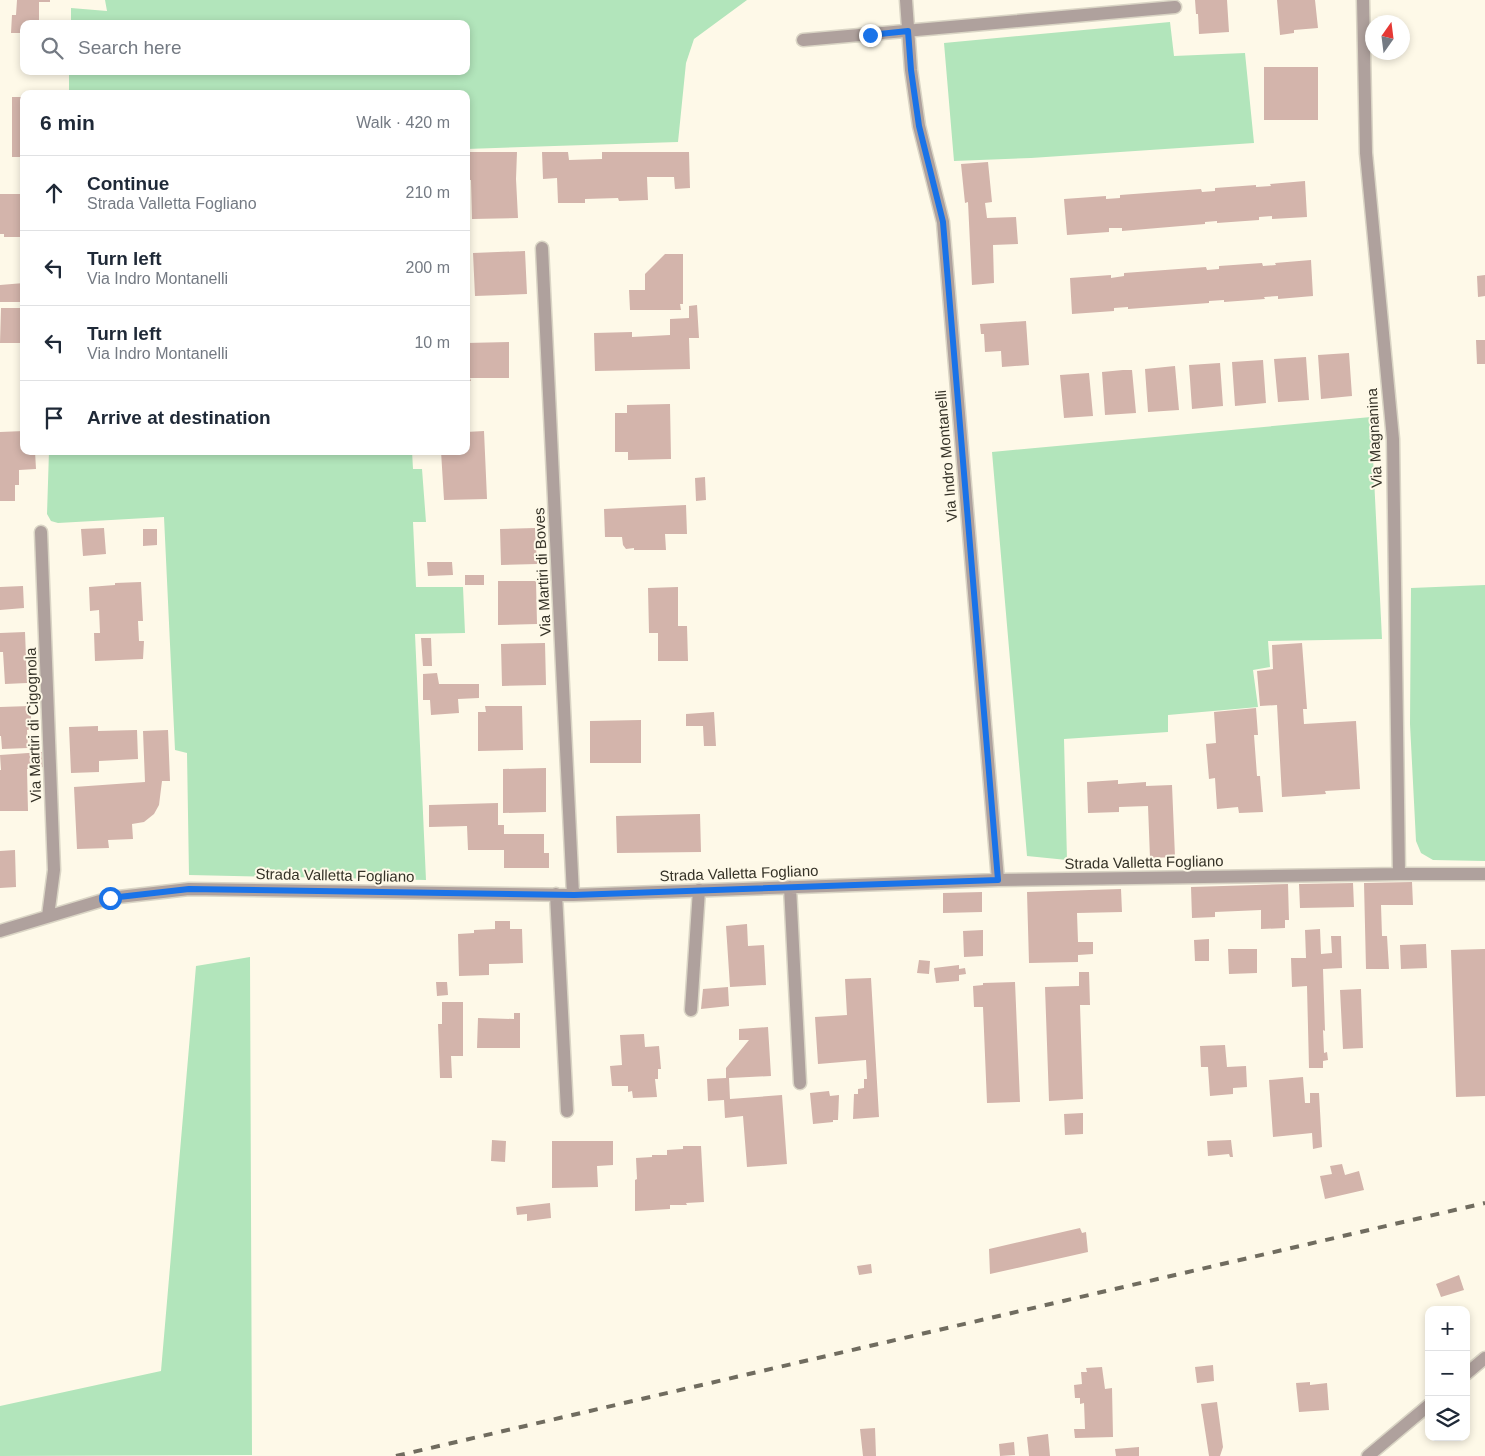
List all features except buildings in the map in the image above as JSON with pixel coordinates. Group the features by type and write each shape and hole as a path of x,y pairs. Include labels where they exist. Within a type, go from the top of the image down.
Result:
{"street":[{"name":"Via Indro Montanelli","path":"906,0 911,70 919,126 943,222 998,880"},
{"name":"Via Magnanina","path":"1363,0 1366,153 1393,439 1399,874"},
{"path":"803,40 1175,7"},
{"name":"Via Martiri di Boves","path":"542,248 574,895"},
{"name":"Via Martiri di Cigognola","path":"41,532 54,870 48,916"},
{"name":"Strada Valletta Fogliano","path":"0,931 110,898 189,889 574,895 998,880 1485,874"},
{"path":"790,887 800,1083"},
{"path":"691,1010 699,890"},
{"path":"556,894 567,1111"},
{"path":"1470,1371 1485,1358"},
{"path":"1368,1456 1425,1408"}],"green space":[{"path":"105,0 747,0 694,39 686,63 678,142 470,149 470,90 69,90 69,75 470,75 470,20 71,20 71,8 107,11"},
{"path":"1170,22 1174,56 1245,53 1254,143 1031,158 954,161 944,43"},
{"path":"1371,417 1382,639 1268,641 1270,667 1253,670 1258,707 1168,715 1168,732 1064,739 1067,860 1027,856 992,452"},
{"path":"49,455 412,455 413,469 422,469 426,522 413,522 416,587 463,587 465,633 415,634 426,880 189,875 187,753 175,750 164,517 58,523 51,521 47,514"},
{"path":"1485,585 1485,861 1433,860 1421,853 1416,841 1410,724 1411,588"},
{"path":"250,957 252,1455 0,1456 0,1406 161,1371 196,966"}],"railway":[{"path":"396,1456 1485,1203"}],"route":[{"path":"110,898 189,889 574,895 998,880 943,222 919,126 911,70 908,31 870,35"}]}
